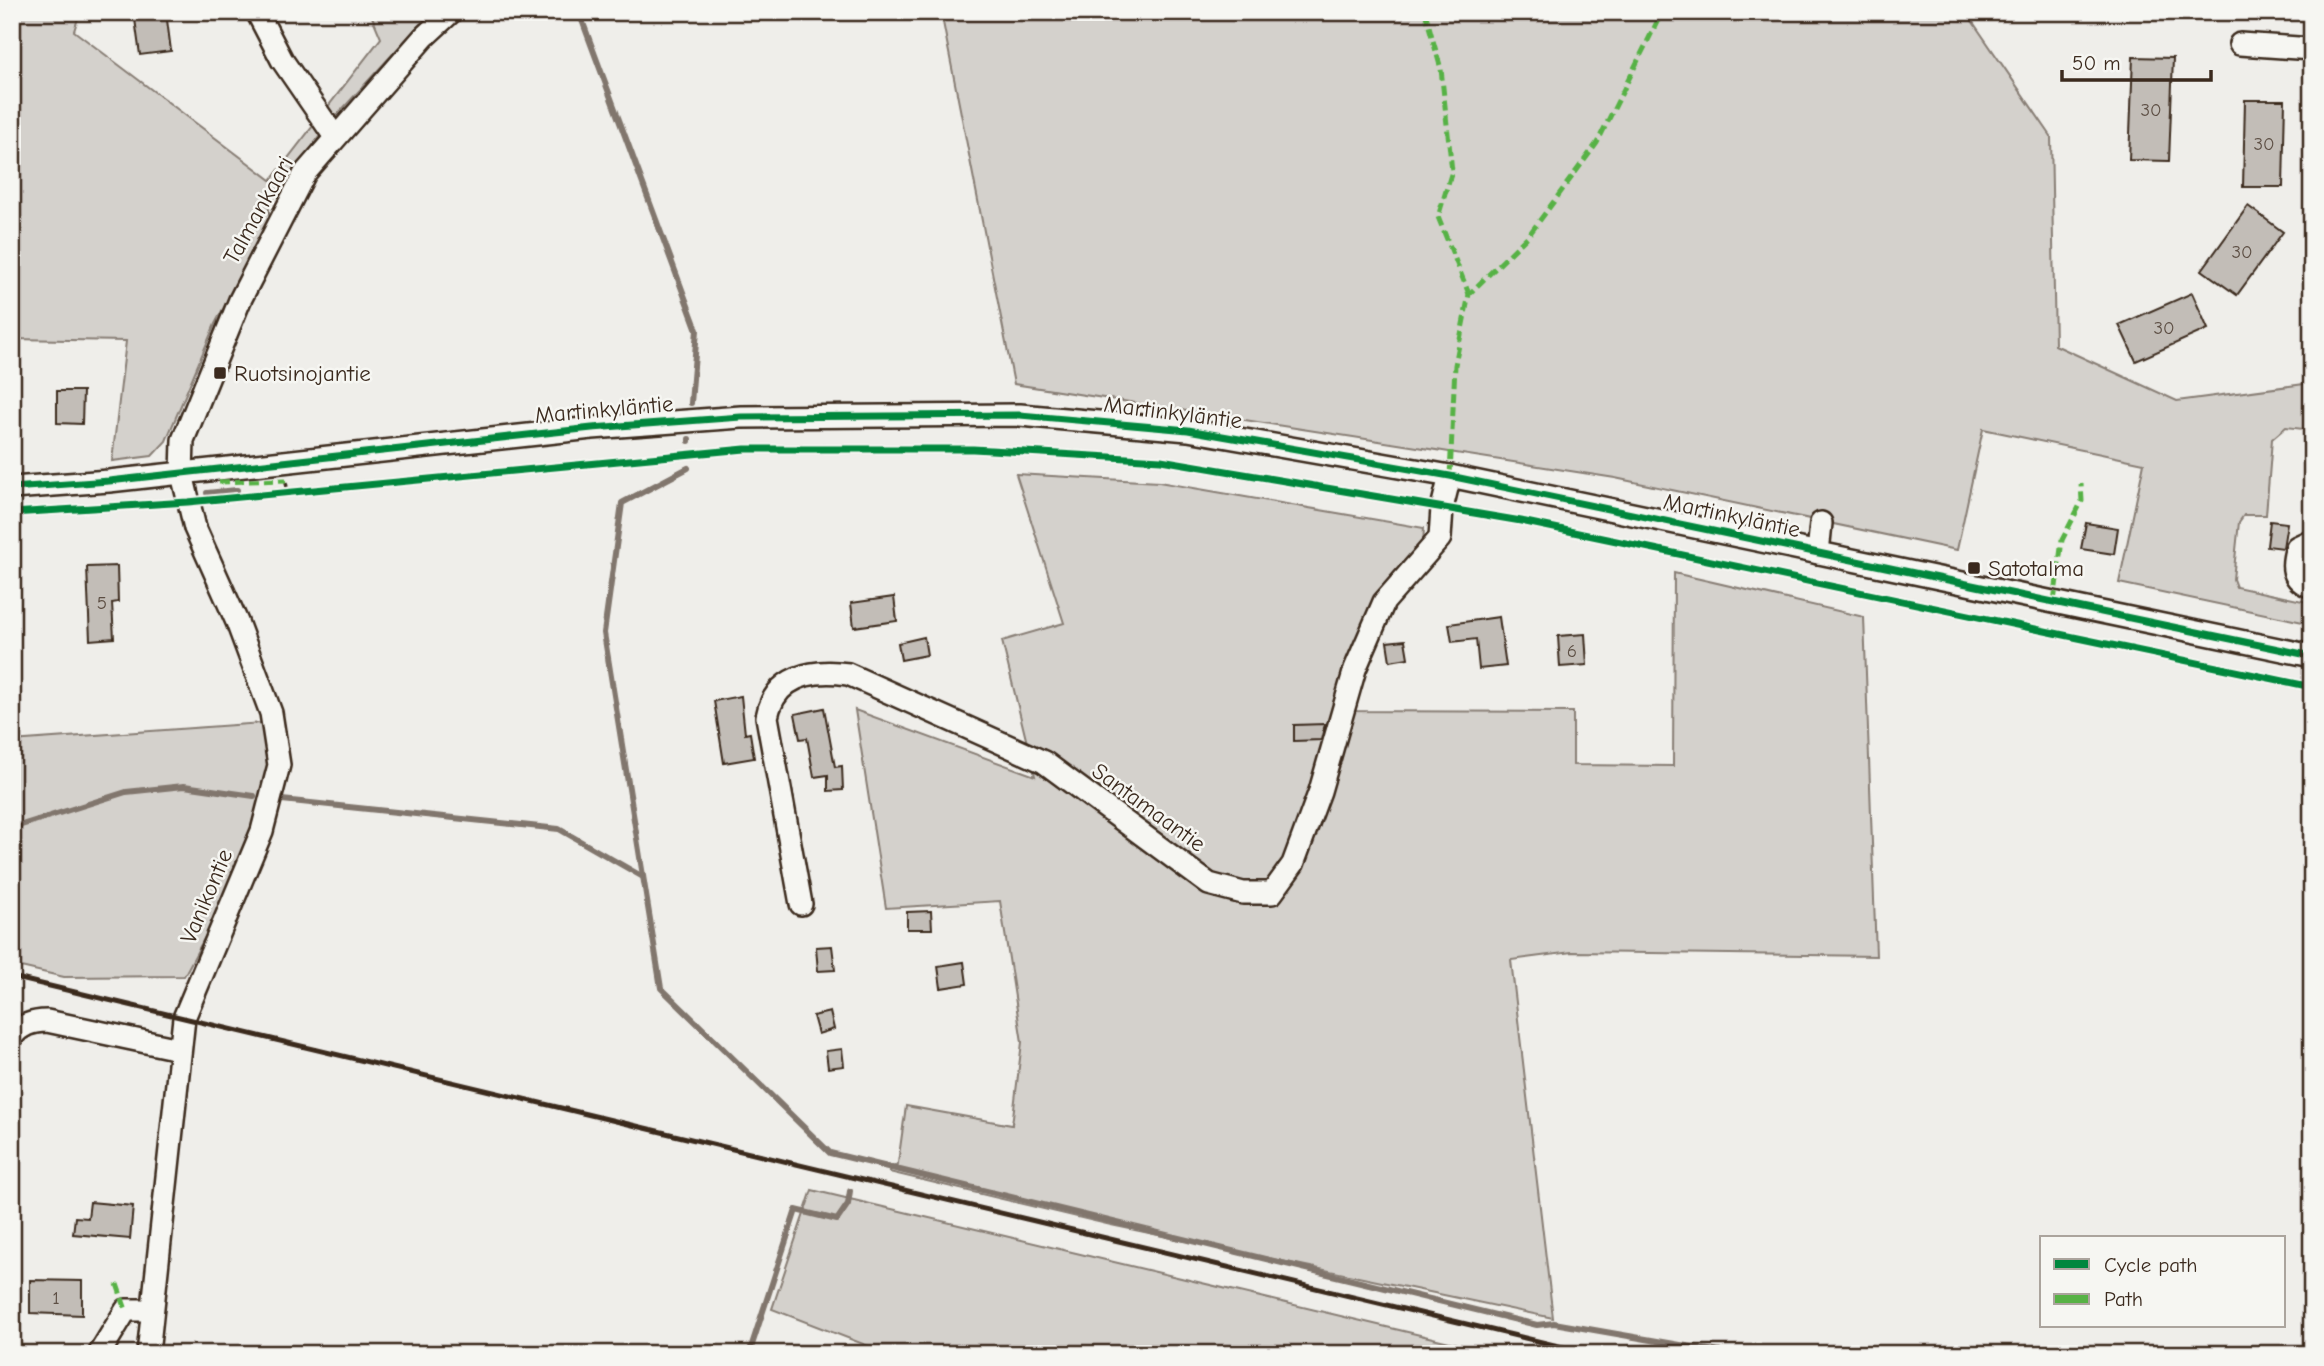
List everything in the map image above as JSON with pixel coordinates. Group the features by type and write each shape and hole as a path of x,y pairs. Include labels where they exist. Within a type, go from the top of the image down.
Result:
{"street":[{"path":"257,12 282,60 335,137"},
{"name":"Talmankaari","path":"182,474 183,440 240,300 305,173 424,37 451,12"},
{"path":"2240,44 2312,49"},
{"name":"Martinkyläntie","path":"12,488 182,474 592,428 741,417 1020,415 1188,430 1450,476 2312,656"},
{"name":"Vanikontie","path":"148,1354 184,1018 262,831 279,765 271,713 237,622 195,528 182,474"},
{"name":"Santamaantie","path":"801,904 767,717 770,701 784,685 821,670 848,674 1044,762 1209,884 1243,893 1272,892 1293,864 1320,791 1355,669 1384,602 1440,538 1450,476"},
{"path":"1818,553 1821,523"},
{"path":"2312,540 2297,547 2292,562 2294,575 2302,583 2312,587"},
{"path":"12,1037 16,1030 34,1021 47,1021 179,1049"},
{"path":"99,1354 126,1310 152,1310"}],"path":[{"path":"286,480 288,493"},
{"path":"275,494 303,492"}],"shaded area":[{"path":"12,12 80,12 74,31 271,180 381,38 370,12 451,12 424,37 420,24 325,128 294,173 282,183 269,207 269,223 215,324 166,441 152,456 112,461 126,341 12,339"},
{"path":"941,12 1966,12 2051,136 2055,345 2177,401 2312,383 2312,430 2286,427 2272,439 2266,515 2244,515 2239,522 2233,579 2236,587 2312,603 2312,624 2119,583 2144,463 1983,429 1957,550 1615,478 1014,384"},
{"path":"1016,474 1159,482 1424,528 1423,545 1333,711 1573,712 1573,765 1673,766 1674,573 1864,617 1876,956 1572,952 1511,960 1553,1318 1111,1225 889,1172 898,1163 906,1106 1012,1125 1022,1042 1000,901 886,908 855,710 1035,776 1002,641 1064,623"},
{"path":"262,723 279,765 262,831 184,976 64,977 12,965 12,741"},
{"path":"812,1190 1497,1354 889,1354 772,1309"}],"building":[{"path":"134,12 166,12 171,51 140,55"},
{"path":"2133,57 2173,58 2169,161 2129,160"},
{"path":"2245,100 2285,100 2283,187 2243,187"},
{"path":"2248,206 2283,232 2237,295 2202,270"},
{"path":"2192,293 2208,329 2136,361 2119,325"},
{"path":"57,391 83,391 82,424 57,423"},
{"path":"2270,521 2287,523 2283,548 2267,546"},
{"path":"2086,523 2118,528 2114,554 2081,549"},
{"path":"117,566 118,602 112,603 114,638 90,640 87,567"},
{"path":"894,597 897,621 854,627 851,603"},
{"path":"1499,617 1506,666 1479,669 1476,639 1452,642 1449,624"},
{"path":"1585,634 1587,665 1560,667 1558,636"},
{"path":"924,637 927,655 901,660 898,643"},
{"path":"1405,640 1408,658 1390,661 1387,642"},
{"path":"741,696 745,734 750,733 754,758 724,763 714,701"},
{"path":"824,708 835,767 842,766 843,790 828,791 828,775 814,777 807,738 800,739 795,714"},
{"path":"1325,724 1321,740 1294,741 1294,725"},
{"path":"931,911 932,929 907,929 907,912"},
{"path":"832,946 835,970 818,971 816,947"},
{"path":"964,962 967,984 941,988 938,966"},
{"path":"830,1012 834,1029 818,1034 813,1016"},
{"path":"842,1049 844,1066 828,1068 826,1051"},
{"path":"90,1202 133,1206 130,1239 73,1234 75,1217 88,1218"},
{"path":"30,1280 82,1281 82,1315 30,1313"}],"waterway":[{"path":"579,12 697,330 691,403"},
{"path":"688,468 622,503 604,633 661,988 830,1153 1537,1325 1554,1323 1732,1354"},
{"path":"207,493 237,490"},
{"path":"12,828 126,792 184,786 254,796"},
{"path":"282,800 559,829 643,877"},
{"path":"749,1354 796,1210 837,1220 848,1204 850,1191"}],"railway":[{"path":"12,977 1592,1354"}],"marked path":[{"path":"1425,12 1441,69 1452,171 1438,217 1469,294"},
{"path":"1450,476 1455,365 1469,294 1529,235 1597,143 1662,12"},
{"path":"219,482 286,480"},
{"path":"2054,602 2062,540 2082,501 2081,484"},
{"path":"117,1284 126,1310"}],"cycle path":[{"path":"12,488 109,481 592,428 741,417 1020,415 1188,430 1450,476 2312,656"},
{"path":"12,513 188,502 745,449 973,449 1161,460 1521,521 2312,687"}],"place":[{"name":"Ruotsinojantie","path":"220,373"},
{"name":"Satotalma","path":"1974,568"}]}
